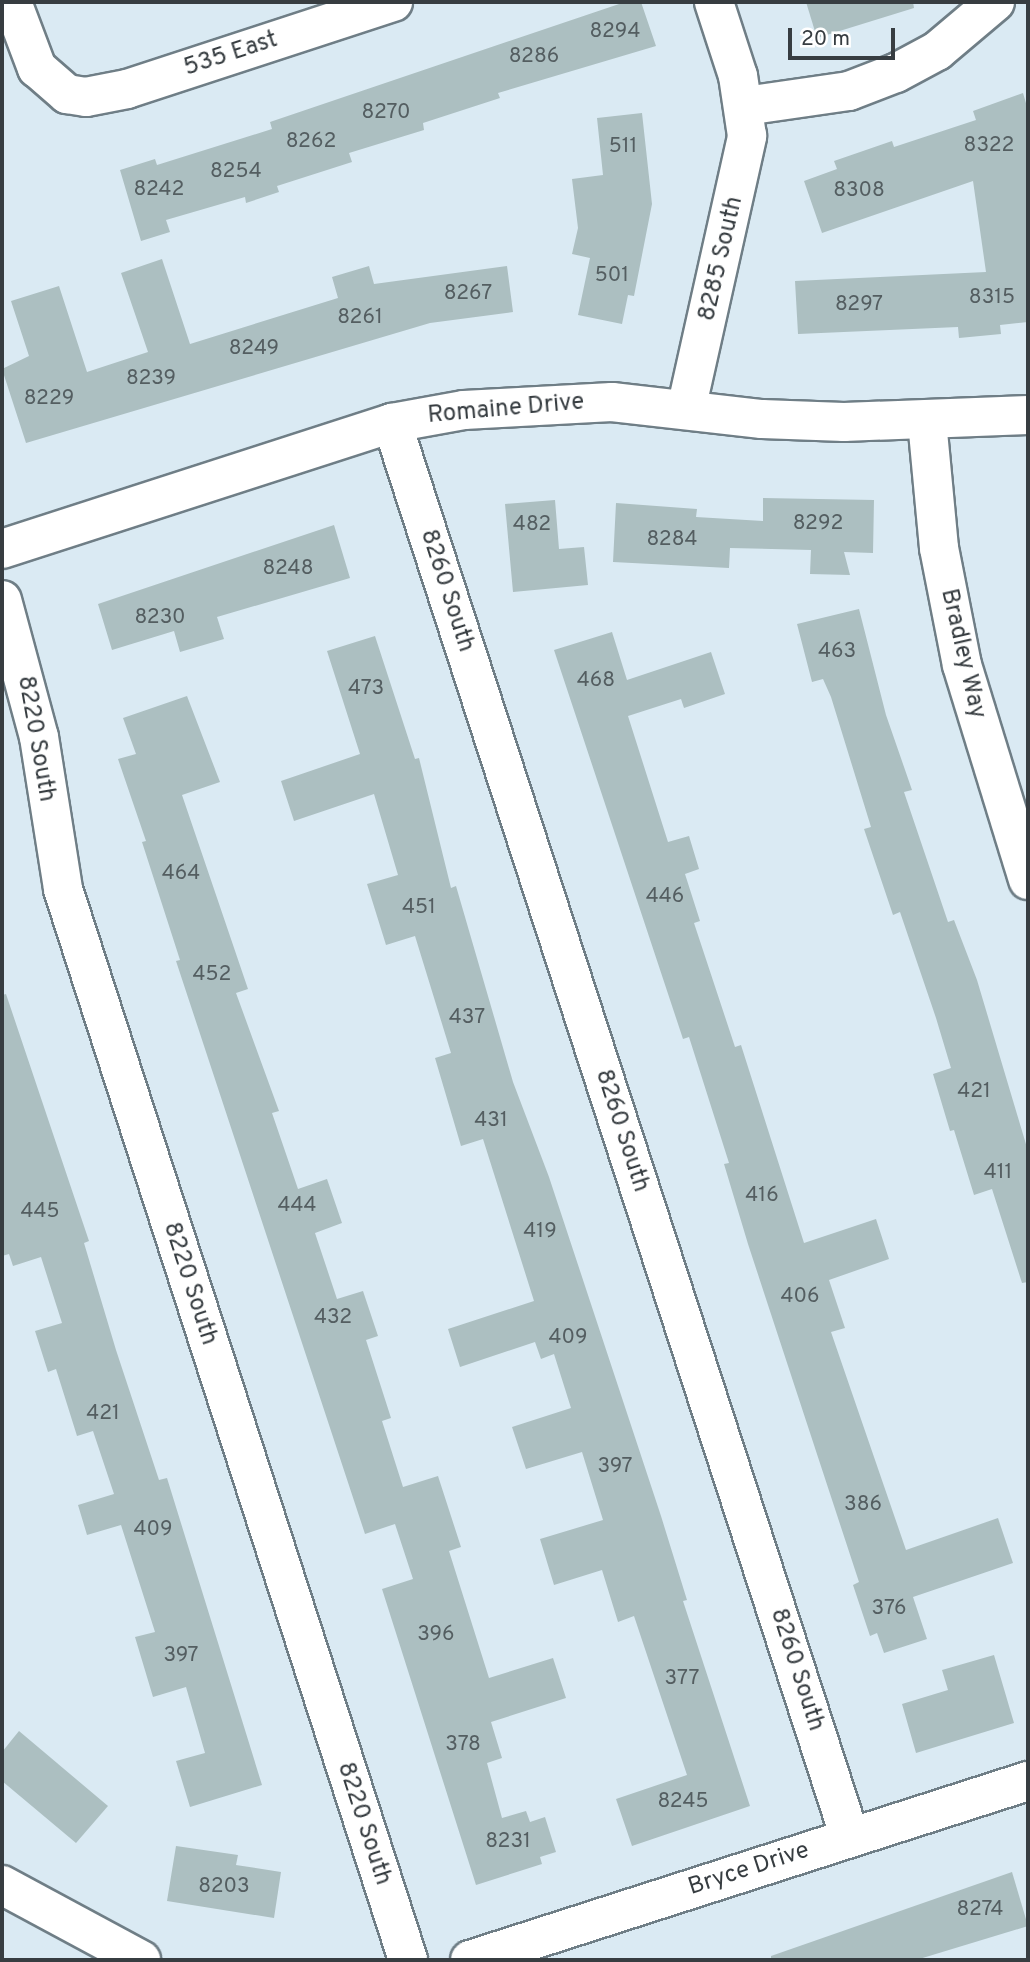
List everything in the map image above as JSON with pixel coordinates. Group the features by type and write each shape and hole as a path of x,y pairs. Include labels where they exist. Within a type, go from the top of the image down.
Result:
{"street":[{"name":"535 East","path":"12,2 37,68 67,94 86,97 127,89 393,2"},
{"name":"8285 South","path":"687,410 743,164 745,106 713,2"},
{"path":"745,106 849,91 896,73 937,51 995,2"},
{"name":"Romaine Drive","path":"2,549 392,423 538,402 612,402 762,419 927,421 1028,415"},
{"name":"Bradley Way","path":"927,421 939,548 962,665 1028,880"},
{"name":"8260 South","path":"392,423 850,1838"},
{"name":"8220 South","path":"2,600 36,726 63,889 408,1960"},
{"name":"Bryce Drive","path":"470,1960 1028,1781"},
{"path":"2,1885 141,1960"}],"building":[{"path":"625,2 641,2 656,46 498,93 500,98 423,123 424,130 349,153 352,162 277,186 279,192 246,203 245,197 166,220 170,232 141,241 120,170 155,159 157,165 272,129 270,122"},
{"path":"806,2 913,2 914,8 817,38"},
{"path":"1023,93 1028,110 1028,322 1000,325 1001,334 959,338 958,327 798,334 795,281 986,272 973,181 822,233 804,181 837,169 834,161 892,141 894,147 976,120 973,111"},
{"path":"642,113 652,204 634,296 628,295 622,324 578,315 590,258 572,254 578,228 572,179 603,175 597,118"},
{"path":"162,259 190,344 338,298 332,277 369,266 374,284 507,266 513,312 430,323 26,443 2,369 29,356 11,301 59,286 87,372 148,352 121,273"},
{"path":"763,498 874,500 873,553 844,552 850,575 810,574 811,550 730,548 729,568 613,562 616,503 697,509 696,517 763,521"},
{"path":"555,500 559,549 584,547 588,585 513,592 505,504"},
{"path":"334,525 350,578 217,617 224,639 180,652 174,631 112,650 98,604"},
{"path":"859,609 886,715 912,790 904,792 948,922 954,920 977,980 1028,1151 1028,1282 1022,1283 992,1189 974,1195 954,1130 950,1131 933,1074 951,1068 936,1018 900,912 893,915 864,829 871,827 831,697 823,679 812,682 797,624"},
{"path":"612,632 627,680 711,652 725,694 684,708 681,699 628,716 668,842 689,836 699,869 685,874 700,921 694,923 735,1047 741,1045 804,1243 876,1219 889,1259 829,1280 845,1328 831,1332 906,1550 998,1518 1013,1563 913,1597 927,1639 884,1653 877,1633 870,1636 853,1585 859,1582 748,1244 724,1164 729,1163 689,1037 683,1039 554,650"},
{"path":"375,636 415,759 419,758 451,888 456,886 513,1082 549,1177 661,1516 687,1600 683,1601 750,1806 632,1846 616,1799 687,1775 634,1616 618,1622 602,1570 554,1585 540,1539 603,1520 582,1452 526,1469 512,1427 571,1408 554,1354 541,1359 535,1342 460,1367 448,1329 534,1301 483,1139 461,1146 435,1058 451,1053 415,936 386,945 367,884 398,875 374,794 294,821 281,781 360,754 327,651"},
{"path":"187,696 220,782 182,795 248,989 236,993 279,1111 272,1113 298,1189 327,1179 342,1223 315,1233 337,1299 363,1291 378,1336 366,1340 391,1418 382,1421 403,1487 438,1476 461,1547 449,1551 489,1678 553,1658 566,1698 491,1722 502,1758 487,1763 502,1818 526,1811 530,1822 545,1817 556,1852 540,1857 542,1864 476,1885 382,1589 413,1579 395,1524 365,1534 176,961 180,960 142,842 146,841 118,759 136,754 123,718"},
{"path":"6,994 89,1241 84,1243 116,1350 159,1480 167,1478 262,1785 190,1807 176,1761 205,1753 186,1687 153,1697 135,1637 155,1632 121,1525 87,1535 78,1505 114,1494 93,1431 77,1436 56,1369 48,1372 35,1331 62,1323 41,1257 13,1266 9,1254 2,1256 2,995"},
{"path":"994,1655 1014,1723 916,1753 902,1704 948,1690 942,1670"},
{"path":"19,1731 108,1806 76,1843 2,1781 2,1752"},
{"path":"176,1846 238,1855 236,1865 281,1872 274,1918 167,1901"},
{"path":"1012,1872 1028,1926 916,1960 771,1960 771,1956"}]}
